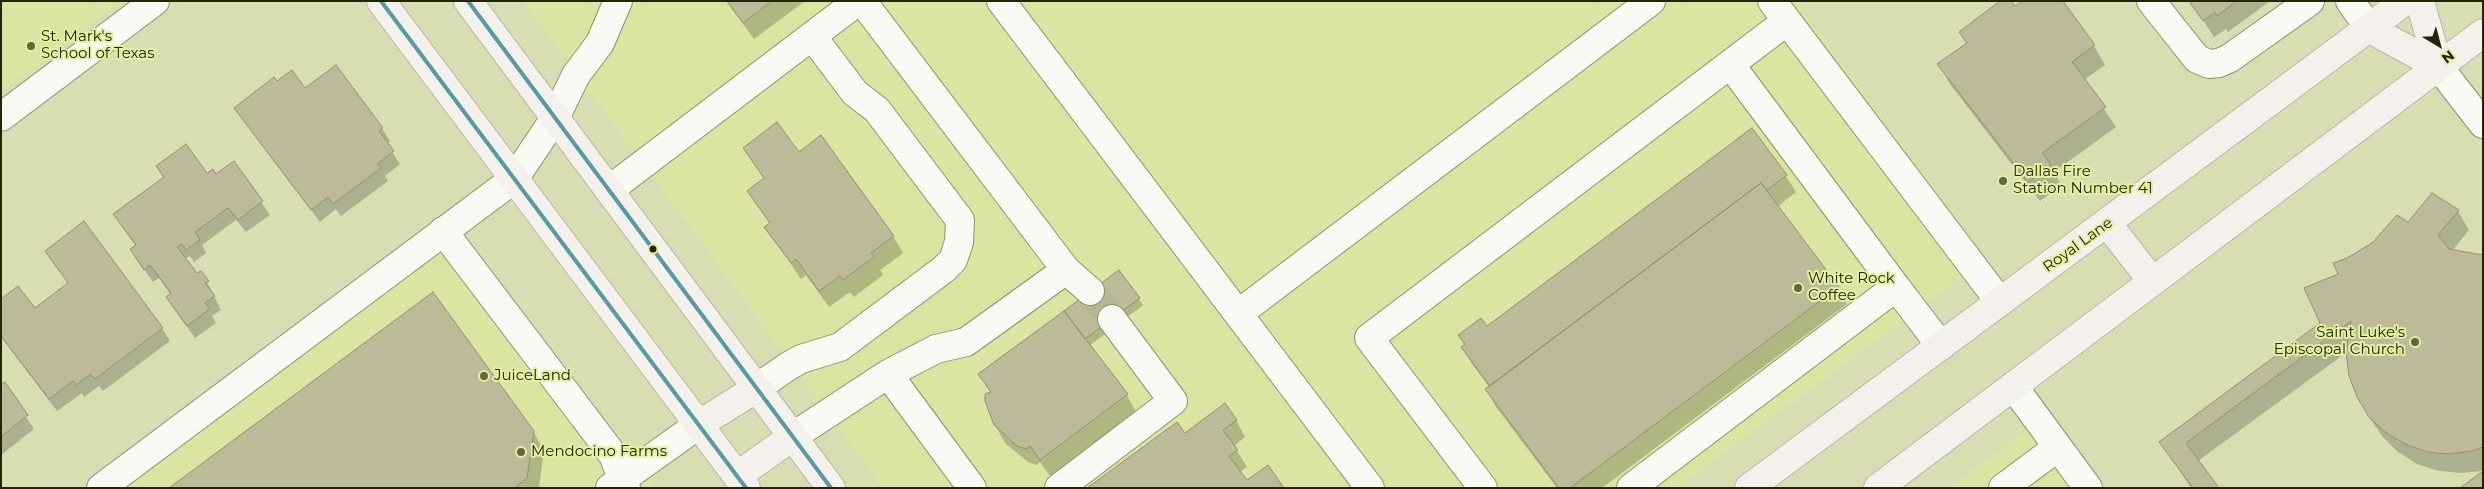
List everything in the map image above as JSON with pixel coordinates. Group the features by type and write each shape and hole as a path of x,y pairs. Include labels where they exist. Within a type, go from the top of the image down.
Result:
{"main road":[{"path":"382,1 741,482 792,437"},
{"path":"468,1 831,488"},
{"name":"Royal Lane","path":"1749,488 2370,29 2405,1"},
{"path":"2420,1 2438,66"},
{"path":"2370,29 2438,66"},
{"path":"1878,488 2483,32"},
{"path":"2108,223 2152,281"},
{"path":"698,425 757,388"}],"street":[{"path":"1,117 155,1"},
{"path":"102,488 514,179 555,118 576,75 600,43 618,1"},
{"path":"609,190 858,1"},
{"path":"862,1 1066,270 1090,292"},
{"path":"1001,1 1370,488"},
{"path":"1238,314 1651,1"},
{"path":"2151,1 2197,59 2209,64 2219,63 2230,58 2310,1"},
{"path":"2350,1 2370,29"},
{"path":"1483,488 1369,338 1730,64 1779,11 2000,302"},
{"path":"757,388 786,367 802,359 840,347 944,269 953,260 959,242 960,220 876,110 855,93 812,36"},
{"path":"1730,64 1940,346"},
{"path":"2438,66 2483,124"},
{"path":"443,231 613,455 620,485 698,425"},
{"path":"792,437 888,374 936,349 966,342 1066,270"},
{"path":"1631,488 1896,287"},
{"path":"1059,488 1173,400 1112,319"},
{"path":"888,374 972,488"},
{"path":"2013,386 2088,488"},
{"path":"2003,488 2058,447"}],"shaded area":[{"name":"St. Mark's School of Texas","path":"1,1 122,1 1,92"},
{"path":"522,1 1796,1 1987,259 1677,488 883,488"},
{"path":"455,224 657,488 111,488"},
{"path":"2034,424 2082,488 1950,488"}],"building":[{"path":"727,1 772,1 743,23"},
{"path":"2000,1 2011,1 2015,6 2023,1 2063,1 2095,45 2072,62 2106,107 2042,153 2051,165 2028,182 1937,64 1967,43 1959,32"},
{"path":"2193,1 2237,1 2217,16 2215,12 2203,21 2190,3"},
{"path":"336,65 383,128 379,131 394,151 377,164 381,168 333,204 328,197 311,210 234,108 274,77 277,81 292,70 305,88"},
{"path":"777,122 799,152 821,135 894,236 871,253 874,257 843,280 840,276 819,291 796,259 791,263 764,227 770,223 747,191 764,178 743,148"},
{"path":"1752,128 1787,175 1767,190 1761,183 1490,386 1461,347 1465,344 1458,335 1481,318 1487,326"},
{"path":"186,144 207,173 213,169 216,174 234,161 263,201 238,220 228,208 195,232 200,240 186,250 182,244 177,247 197,273 201,271 209,281 205,283 215,296 205,303 210,309 187,326 166,297 171,293 150,265 144,270 130,249 136,245 113,214 164,177 156,166"},
{"path":"1761,183 1839,287 1570,488 1559,488 1485,389"},
{"name":"Saint Luke's Episcopal Church","path":"2432,193 2459,210 2438,235 2449,249 2483,255 2483,447 2472,451 2449,454 2427,452 2405,444 2385,432 2369,417 2357,397 2349,376 2346,353 2351,321 2186,443 2219,488 2193,488 2159,442 2320,323 2304,288 2338,274 2333,263 2347,258 2372,243 2397,215 2408,222"},
{"path":"84,221 163,328 95,379 91,374 76,385 73,381 49,399 1,336 1,299 18,286 35,308 68,283 45,251"},
{"path":"1119,270 1140,298 1085,339 1064,311"},
{"path":"433,292 534,431 527,478 515,488 169,488"},
{"path":"1064,311 1128,394 1040,460 1030,446 1026,449 1017,446 994,425 985,401 985,394 991,392 978,374"},
{"path":"5,382 28,415 1,437 1,384"},
{"path":"1225,403 1237,420 1223,430 1238,450 1229,456 1247,480 1268,465 1284,488 1087,488 1177,422 1185,433"},
{"path":"2483,471 2483,488 2460,488"}],"tunnel":[{"path":"1090,291 1112,319"}],"transit line":[{"path":"381,1 746,488"},
{"path":"468,1 831,488"}],"place":[{"name":"St. Mark's School of Texas","path":"31,46"},
{"name":"Dallas Fire Station Number 41","path":"2003,181"},
{"name":"White Rock Coffee","path":"1798,288"},
{"name":"Saint Luke's Episcopal Church","path":"2415,342"},
{"name":"JuiceLand","path":"484,376"},
{"name":"Mendocino Farms","path":"521,452"}]}
